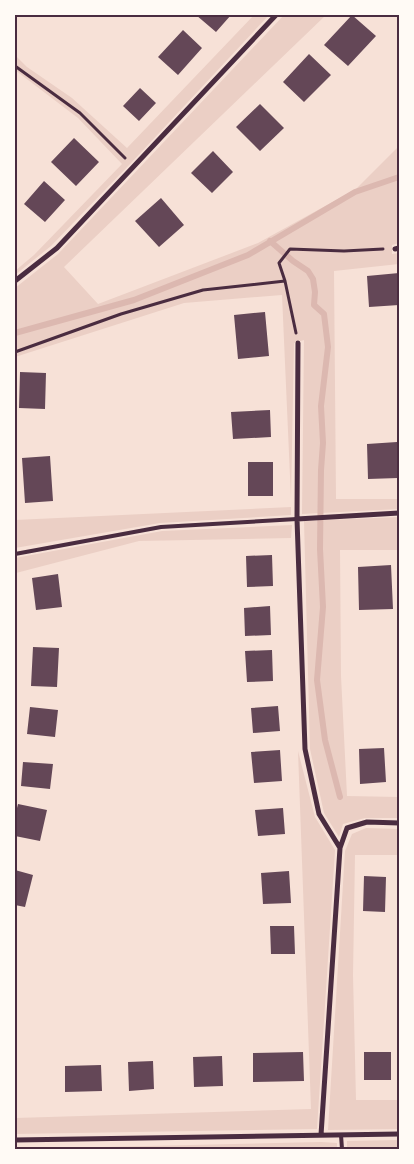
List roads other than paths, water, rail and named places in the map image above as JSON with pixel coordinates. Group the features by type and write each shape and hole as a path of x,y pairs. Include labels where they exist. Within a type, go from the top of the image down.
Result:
{"street":[{"path":"15,281 57,248 276,15"},
{"path":"298,343 297,519 305,749 319,814 340,848"},
{"path":"297,519 399,513"},
{"path":"321,1135 340,848 348,828 367,822 399,823"},
{"path":"15,1140 399,1134"}],"lane":[{"path":"15,554 161,527 297,519"},
{"path":"341,1135 342,1149"}],"waterway":[{"path":"15,333 134,300 248,255 355,192 399,177"},
{"path":"270,241 308,271 313,279 314,305 324,314 328,347 321,406 323,443 320,549 323,607 317,680 325,740 340,797"}]}
